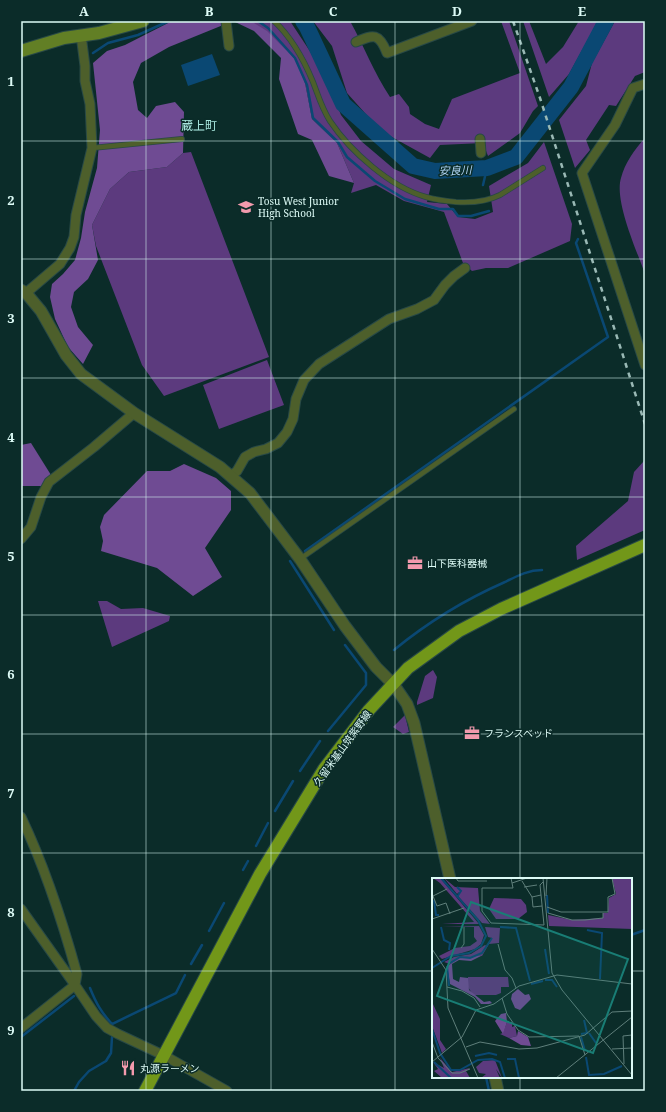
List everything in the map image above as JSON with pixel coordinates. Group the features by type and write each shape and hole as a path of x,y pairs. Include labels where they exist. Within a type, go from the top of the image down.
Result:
{"main road":[{"path":"21,51 64,38 99,33 143,21"},
{"name":"久留米基山筑紫野線","path":"145,1091 165,1056 260,874 324,769 369,710 394,685 408,668 459,631 501,610 645,545"}],"street":[{"path":"226,21 229,46"},
{"path":"356,42 371,36 377,37 382,41 387,53 472,21"},
{"path":"81,36 85,66 85,81 90,104 92,148 76,215 74,237 70,248 60,264 24,292 42,311 66,355 81,374 134,413 220,467 250,493 300,559 345,626 376,666 394,685 407,704 414,723 450,878"},
{"path":"645,84 633,88 614,125 582,173 645,365"},
{"path":"480,139 481,153"},
{"path":"231,476 237,471 245,457 278,443 287,432 293,419 296,399 304,380 319,364 389,319 417,309 434,300 445,285 465,268"},
{"path":"21,539 31,526 41,497 49,482 134,413"},
{"path":"21,816 43,867 77,974 75,985 21,1028"},
{"path":"21,909 96,1016 108,1028 165,1056 227,1091"},
{"path":"495,1078 498,1091"}],"lane":[{"path":"274,21 298,52 330,122 377,172 401,186 424,197 439,201 475,202 500,195 543,168"},
{"path":"92,148 182,139"},
{"path":"300,559 514,409"}],"shaded area":[{"path":"172,21 233,21 169,47 141,63 133,82 138,110 147,118 156,106 175,102 184,112 183,153 167,167 129,172 110,189 92,225 98,260 88,279 74,292 71,307 78,327 93,345 83,364 68,347 55,319 50,297 52,284 75,260 81,238 85,212 97,168 100,130 93,63 107,51 125,45"},
{"path":"233,21 251,21 267,31 295,59 305,83 312,119 337,143 354,183 329,176 312,140 298,134 279,79 281,58 254,31"},
{"path":"251,21 290,21 323,71 341,115 361,141 394,169 431,185 427,202 447,204 458,217 475,219 493,212 489,186 528,163 544,142 572,224 570,241 508,268 486,268 472,271 463,263 444,212 404,201 376,185 351,193 354,183 337,143 312,119 305,83"},
{"path":"313,21 350,21 379,79 390,97 399,94 409,107 410,114 425,124 439,129 452,99 520,73 501,21 509,21 538,106 533,111 520,133 488,156 483,143 440,145 430,158 381,131 347,93 332,46"},
{"path":"523,21 529,21 546,64 563,47 579,21 598,21 569,74 549,97"},
{"path":"615,21 645,21 645,72 635,76 616,106 609,105 586,140 590,150 575,168 559,120 586,86 592,63"},
{"path":"645,138 645,274 627,226 623,212 620,188 621,178 627,162"},
{"path":"191,152 269,357 164,396 142,365 96,246 92,225 110,189 129,172 167,167 183,153"},
{"path":"267,360 284,405 219,429 203,385"},
{"path":"31,443 51,475 42,486 21,486 21,445"},
{"path":"644,461 645,530 577,560 576,546 628,501 634,472"},
{"path":"184,464 216,478 231,491 231,510 205,548 222,577 193,596 157,568 101,551 103,541 100,527 104,515 147,471 170,471"},
{"path":"98,601 107,601 121,609 143,608 170,616 169,621 112,647"},
{"path":"433,670 437,677 433,698 417,705 425,676"},
{"path":"405,715 409,732 403,734 393,727"}],"water":[{"path":"212,54 220,75 188,86 181,65"}],"waterway":[{"path":"93,53 108,43 138,35 169,21"},
{"path":"258,21 268,28 295,58 307,85 313,118 338,142 347,157 375,181 405,199 439,209 453,209 458,216 471,216 489,211"},
{"name":"安良川","path":"303,21 343,104 413,166 435,171 487,168 516,157 571,87 606,21"},
{"path":"483,185 487,168"},
{"path":"305,551 608,337 576,243 578,239"},
{"path":"290,561 334,630"},
{"path":"394,650 433,621 475,596 523,574 542,570"},
{"path":"328,731 366,685 366,673 345,645"},
{"path":"300,771 320,741"},
{"path":"275,811 293,781"},
{"path":"256,846 268,823"},
{"path":"243,870 248,861"},
{"path":"209,931 224,903"},
{"path":"632,935 645,930"},
{"path":"191,964 202,945"},
{"path":"90,988 99,1007 112,1024 176,993 185,975"},
{"path":"21,1037 74,996"},
{"path":"74,1091 79,1082 89,1071 106,1061 111,1053 112,1037"},
{"path":"486,1078 489,1091"}],"railway":[{"path":"513,21 540,98 645,424"}],"place":[{"name":"Tosu West Junior High School","path":"246,207"},
{"name":"山下医科器械","path":"415,563"},
{"name":"フランスベッド","path":"472,733"},
{"name":"丸源ラーメン","path":"128,1068"}],"district":[{"name":"蔵上町","path":"199,125"}]}
